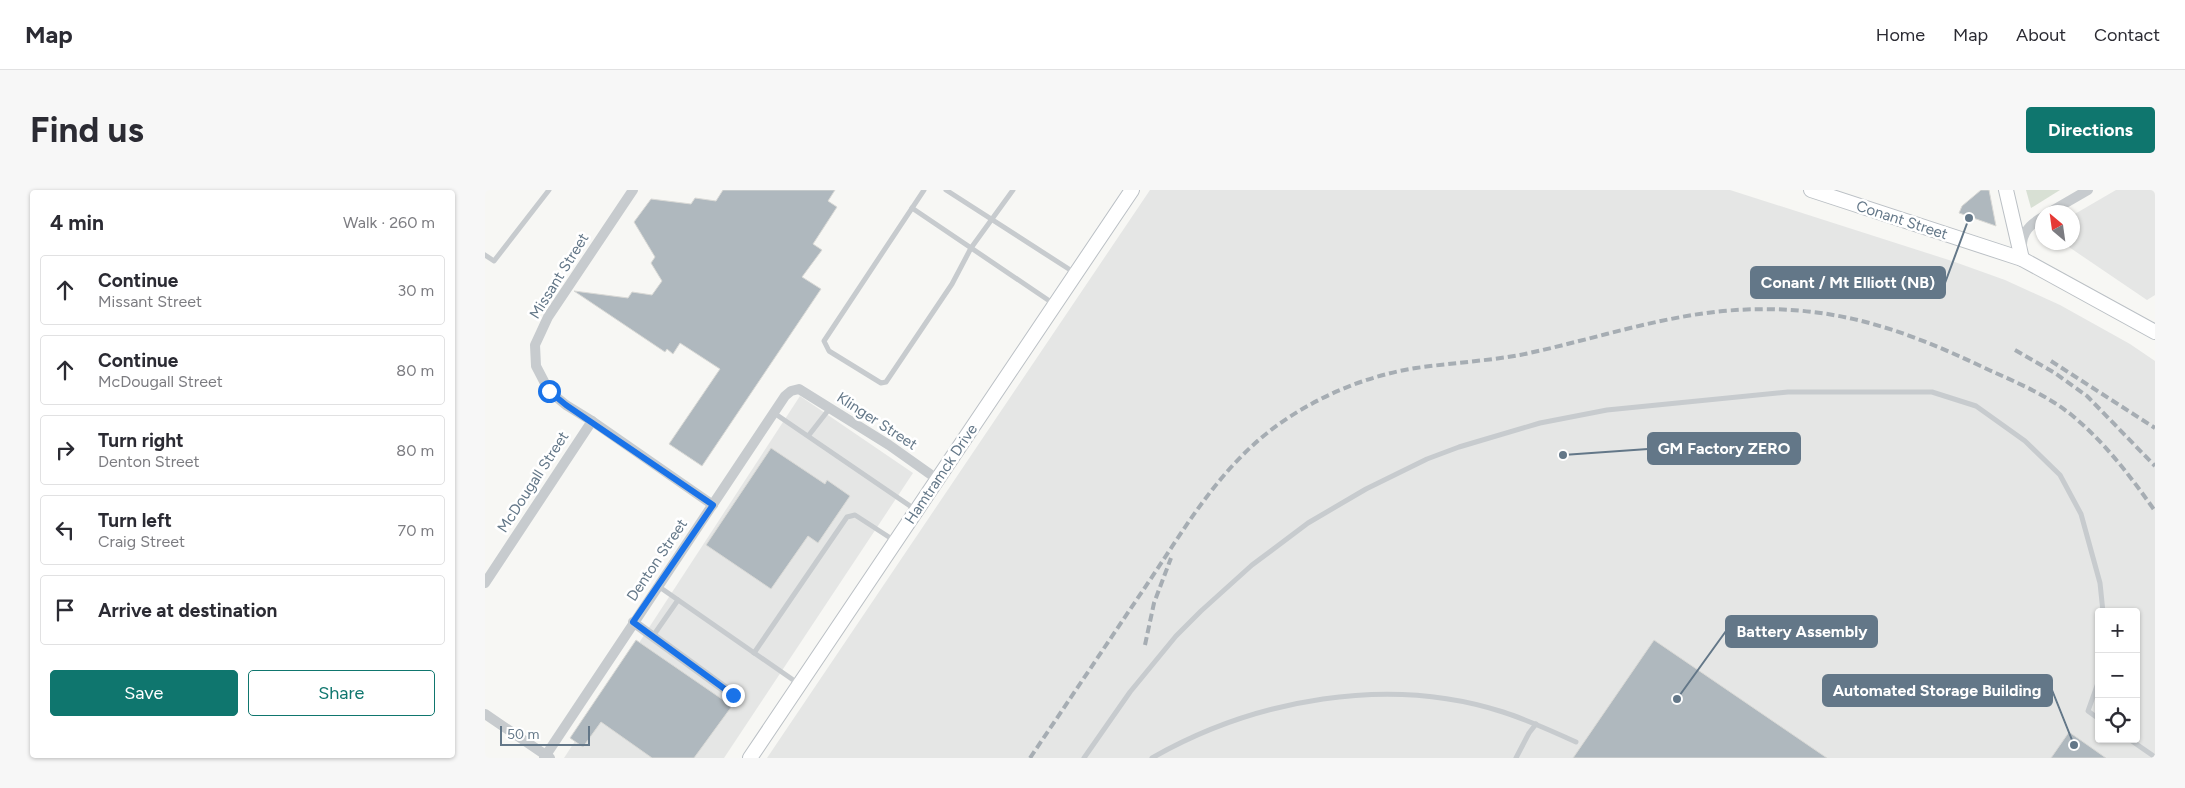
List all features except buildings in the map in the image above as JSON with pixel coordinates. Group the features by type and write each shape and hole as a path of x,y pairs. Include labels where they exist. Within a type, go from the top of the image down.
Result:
{"street":[{"name":"Missant Street","path":"592,421 566,405 549,391 537,366 535,345 548,317 633,190"},
{"name":"Hamtramck Drive","path":"750,758 1131,190"},
{"path":"2007,190 2022,259"},
{"path":"2062,205 2088,190"},
{"name":"Conant Street","path":"1819,191 2022,259 2155,332"},
{"path":"2022,259 2021,242 2029,224 2035,221"},
{"name":"Klinger Street","path":"799,389 889,445 937,479"},
{"name":"Denton Street","path":"547,757 633,622 785,396 791,391 799,389"},
{"path":"592,421 713,505"},
{"name":"McDougall Street","path":"485,583 592,421"},
{"path":"633,622 733,695"},
{"path":"485,714 547,757"}],"lane":[{"path":"485,255 494,261 549,190"},
{"path":"923,190 824,341 829,351 877,382 886,382 952,284 971,248 1013,190"},
{"path":"946,190 1075,274"},
{"path":"912,208 1055,304"},
{"path":"1084,758 1130,692 1176,636 1252,565 1308,523 1366,489 1427,459 1525,426 1607,410 1788,392 1932,392 1976,406 2025,441 2060,475 2081,514 2100,583 2103,608"},
{"path":"809,435 829,408"},
{"path":"774,413 917,510"},
{"path":"754,653 847,517 855,515 896,541"},
{"path":"658,586 800,684"},
{"path":"653,637 678,600"},
{"path":"2095,691 2088,711 2095,716"},
{"path":"1152,758 1205,731 1241,718 1277,707 1352,696 1390,695 1446,700 1502,711 1576,742"},
{"path":"1516,758 1529,732 1536,724"},
{"path":"2135,743 2155,757"}],"shaded area":[{"path":"1150,190 1730,190 1952,261 2005,280 2060,305 2130,344 2155,361 2155,758 767,758"},
{"path":"2026,190 2060,190 2035,205 2031,208"},
{"path":"2116,190 2155,190 2155,295 2147,300 2073,250 2080,250 2080,211"},
{"path":"800,396 913,473 724,758 564,758"}],"railway":[{"path":"1030,758 1190,519 1235,463 1271,430 1304,408 1340,390 1397,372 1520,355 1646,324 1697,314 1760,309 1795,310 1828,314 1892,330 1923,341 2044,396 2086,427 2127,473 2155,511"},
{"path":"2015,350 2055,373 2087,396 2155,466"},
{"path":"2051,361 2155,428"},
{"path":"1145,645 1154,603 1171,558"}],"place":[{"name":"Conant / Mt Elliott (NB)","path":"1969,218"},
{"name":"GM Factory ZERO","path":"1563,455"},
{"name":"Battery Assembly","path":"1677,699"},
{"name":"Automated Storage Building","path":"2074,745"}],"route":[{"path":"549,391 566,405 713,505 633,622 733,695"}]}
